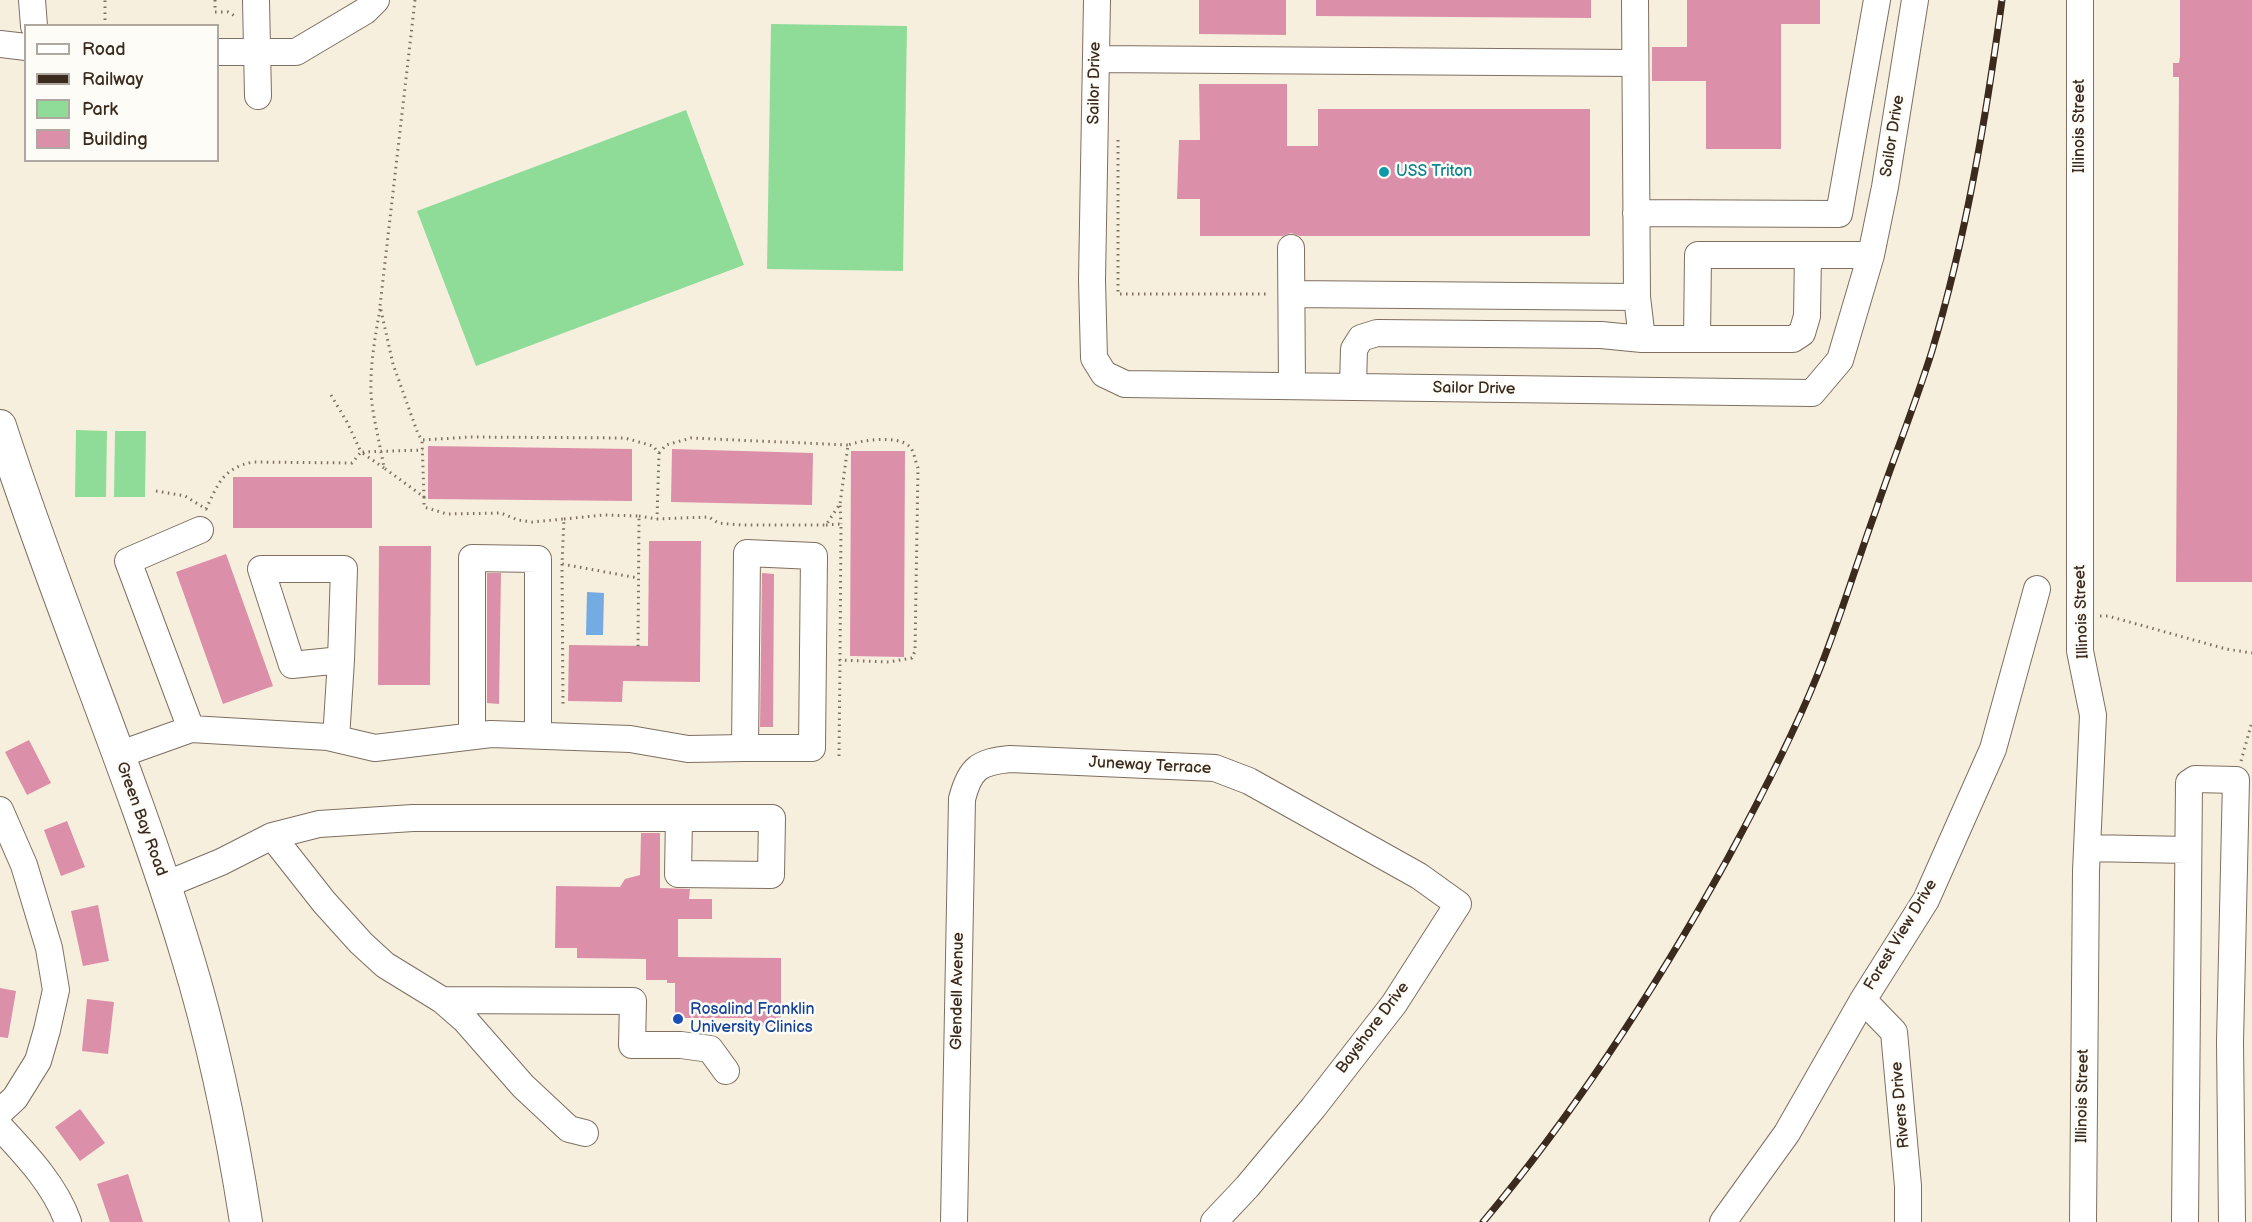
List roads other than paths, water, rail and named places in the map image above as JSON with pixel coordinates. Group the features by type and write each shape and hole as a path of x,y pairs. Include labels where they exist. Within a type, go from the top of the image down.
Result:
{"main road":[{"name":"Green Bay Road","path":"0,426 8,474 118,755 165,885 195,982 218,1070 246,1222"}],"street":[{"path":"32,0 34,24"},
{"path":"256,0 258,96"},
{"path":"219,52 296,52 356,18 376,0"},
{"name":"Sailor Drive","path":"1096,0 1092,280 1094,358 1104,374 1125,384 1812,393 1840,360 1870,255 1885,187 1915,0"},
{"path":"1635,0 1637,297 1642,339"},
{"path":"1636,213 1839,214 1877,0"},
{"name":"Illinois Street","path":"2080,0 2080,651 2093,715 2087,848 2083,1222"},
{"path":"0,44 24,46"},
{"path":"1096,59 1635,63"},
{"path":"1291,248 1292,386"},
{"path":"1697,339 1698,255 1870,255"},
{"path":"1353,387 1354,349 1361,338 1377,333 1601,335 1642,339 1793,339 1802,333 1807,316 1808,255"},
{"path":"1292,294 1637,297"},
{"path":"191,729 128,561 201,530"},
{"path":"118,755 191,729 336,739 375,748 491,734 630,739 688,749 813,748 814,556 747,554 745,748"},
{"path":"472,736 472,558 538,559 538,735"},
{"path":"336,739 341,660 344,569 261,569 292,666 341,660"},
{"name":"Forest View Drive","path":"1724,1222 1787,1133 1863,1000 1926,900 1993,749 2037,589"},
{"name":"Juneway Terrace","path":"980,766 987,761 1010,759 1215,768 1249,781 1373,851"},
{"name":"Glendell Avenue","path":"954,1222 962,799 968,777 980,766"},
{"path":"2185,1222 2189,783 2195,779 2244,781 2230,1042 2232,1222"},
{"path":"0,810 24,865 49,948 56,990 38,1061 15,1098 0,1112"},
{"path":"165,885 221,862 272,836 319,824 413,818 679,818"},
{"path":"272,836 324,902 361,943 385,964 442,1000 465,1020 523,1086 561,1122 569,1129 585,1133"},
{"path":"2087,848 2188,850"},
{"name":"Bayshore Drive","path":"1214,1222 1247,1187 1313,1108 1394,1004 1458,904 1419,876 1373,851"},
{"path":"442,1000 633,1001 632,1045 681,1045 710,1049 726,1071"},
{"name":"Rivers Drive","path":"1863,1000 1894,1032 1908,1186 1908,1222"},
{"path":"0,1127 37,1167 65,1212 68,1222"}],"water":[{"path":"587,592 604,593 603,635 586,635"}],"railway":[{"path":"1483,1222 1551,1136 1583,1091 1673,953 1728,858 1775,768 1817,676 1919,391 1944,308 1974,177 2002,0"}],"place":[{"name":"USS Triton","path":"1384,172"},
{"name":"Rosalind Franklin University Clinics","path":"678,1019"}]}
